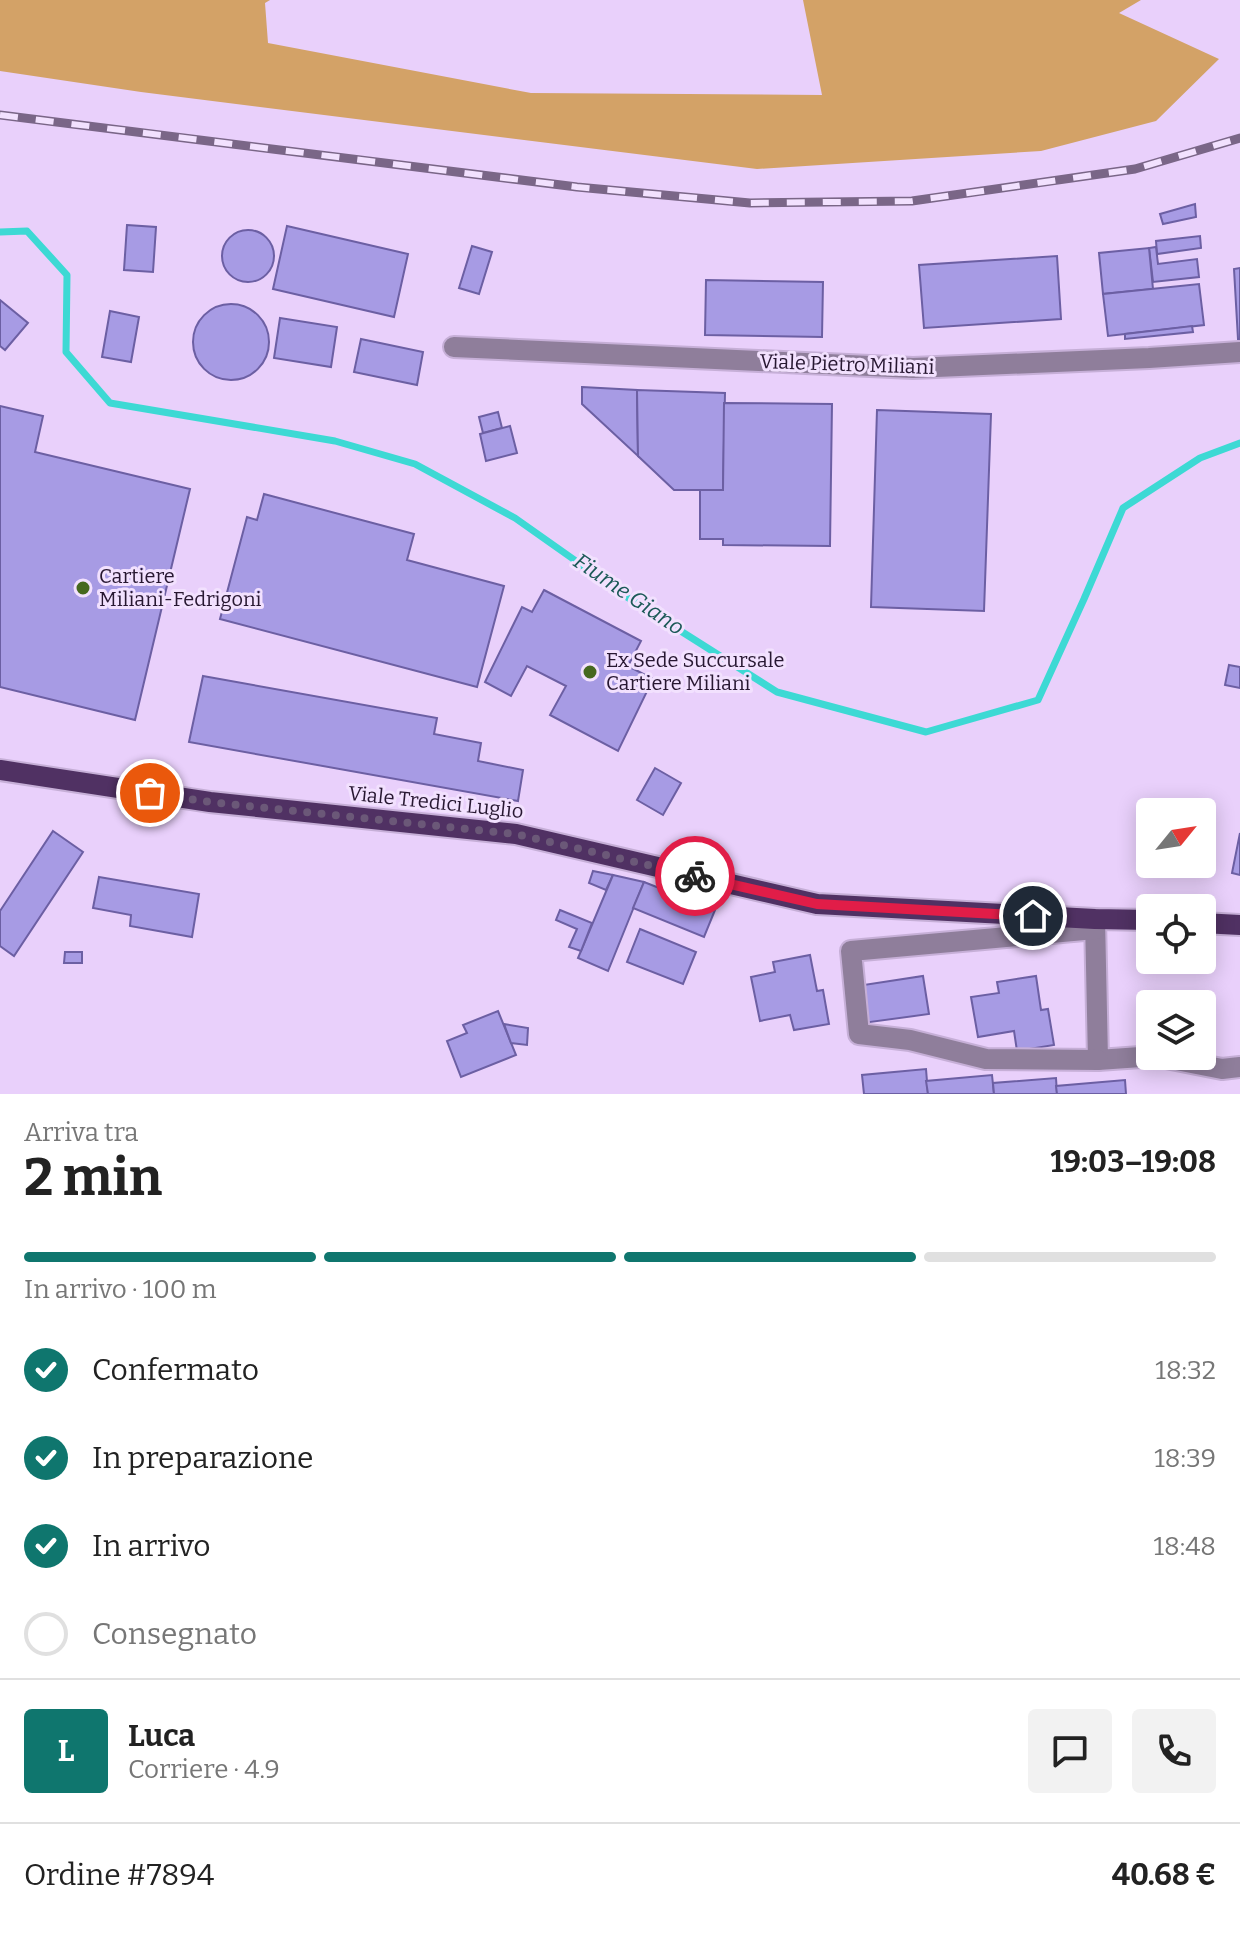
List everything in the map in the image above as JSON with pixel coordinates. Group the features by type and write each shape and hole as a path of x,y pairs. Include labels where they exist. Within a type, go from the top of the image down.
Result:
{"main road":[{"name":"Viale Tredici Luglio","path":"0,770 210,802 516,834 817,904 1095,924 1136,921"},
{"path":"1216,924 1240,925"}],"street":[{"name":"Viale Pietro Miliani","path":"454,347 913,368 1240,352"},
{"path":"1095,924 1098,1060 1136,1057"},
{"name":"Viale Tredici Luglio","path":"1095,924 851,951 859,1034 910,1040 986,1059 1098,1060"},
{"path":"1216,1068 1240,1067"}],"shaded area":[{"path":"0,0 270,0 265,3 268,43 531,93 822,95 803,0 1141,0 1119,13 1219,59 1156,121 1041,151 757,169 141,92 0,71"}],"building":[{"path":"1195,204 1196,217 1163,224 1160,214"},
{"path":"127,225 156,227 153,272 124,270"},
{"path":"287,226 408,254 394,317 273,289"},
{"path":"248,230 266,238 274,256 266,274 248,282 230,274 222,256 230,238"},
{"path":"1200,236 1201,248 1157,254 1156,241"},
{"path":"472,246 492,252 479,294 459,288"},
{"path":"1156,247 1158,264 1197,259 1199,277 1153,282 1149,248"},
{"path":"1149,248 1153,289 1103,294 1099,253"},
{"path":"1057,256 1061,319 924,328 919,265"},
{"path":"1240,268 1240,339 1238,339 1234,269"},
{"path":"706,280 823,282 822,337 705,335"},
{"path":"1199,284 1204,325 1108,336 1103,294"},
{"path":"0,300 28,323 5,350 0,346"},
{"path":"231,304 246,307 258,315 266,327 269,342 266,357 258,369 246,377 231,380 216,377 204,369 196,357 193,342 196,327 204,315 216,307"},
{"path":"110,311 139,317 131,362 102,357"},
{"path":"280,318 337,327 331,367 274,358"},
{"path":"1192,326 1193,332 1125,339 1125,334"},
{"path":"361,339 423,352 417,385 354,372"},
{"path":"582,387 637,390 638,456 582,404"},
{"path":"637,390 725,393 723,490 674,490 638,456"},
{"path":"724,403 832,404 830,546 723,545 723,539 700,539 700,490 723,490"},
{"name":"Cartiere Miliani-Fedrigoni","path":"0,406 43,416 35,452 190,489 135,720 0,687"},
{"path":"877,410 991,414 984,611 871,607"},
{"path":"498,412 502,428 483,433 479,417"},
{"path":"510,426 517,453 486,461 480,434"},
{"path":"264,494 414,534 407,560 504,586 477,687 220,619 247,517 257,520"},
{"name":"Ex Sede Succursale Cartiere Miliani","path":"544,590 641,641 628,666 653,679 618,751 550,715 566,686 527,666 511,696 485,682 522,607 532,612"},
{"path":"1229,665 1240,667 1240,688 1225,685"},
{"path":"203,676 437,718 434,734 481,743 478,761 523,770 518,801 189,742"},
{"path":"655,768 681,783 663,815 637,800"},
{"path":"53,831 83,852 14,956 0,946 0,911"},
{"path":"1240,833 1240,875 1232,873"},
{"path":"593,871 613,875 606,890 589,883"},
{"path":"613,875 644,882 608,971 578,958"},
{"path":"99,877 199,894 192,937 130,926 131,915 93,908"},
{"path":"644,882 715,910 704,937 633,908"},
{"path":"560,910 592,923 581,951 569,947 577,929 556,920"},
{"path":"640,929 696,952 683,984 627,962"},
{"path":"65,952 82,952 82,963 64,963"},
{"path":"810,955 817,991 823,990 829,1024 794,1030 790,1015 760,1021 751,977 775,972 773,962"},
{"path":"923,976 929,1014 863,1023 857,986"},
{"path":"1036,976 1041,1010 1048,1009 1054,1045 1017,1051 1014,1031 978,1037 971,997 999,993 997,982"},
{"path":"498,1011 516,1055 461,1077 447,1041 467,1033 463,1025"},
{"path":"504,1024 528,1028 527,1045 511,1043"},
{"path":"926,1069 928,1094 864,1094 862,1075"},
{"path":"992,1075 994,1094 928,1094 926,1081"},
{"path":"1056,1078 1057,1094 994,1094 993,1083"},
{"path":"1125,1080 1126,1094 1057,1094 1056,1086"}],"waterway":[{"name":"Fiume Giano","path":"0,232 27,231 67,275 66,352 110,403 335,441 415,464 515,518 627,597 777,692 926,732 1038,700 1123,508 1200,458 1240,443"}],"railway":[{"path":"0,115 577,187 750,203 912,201 1135,169 1240,138"}],"way so far":[{"path":"150,793 516,834 695,876"}],"place":[{"name":"Cartiere Miliani-Fedrigoni","path":"83,588"},
{"name":"Ex Sede Succursale Cartiere Miliani","path":"590,672"}],"route":[{"path":"695,876 817,904 1033,916"}]}
